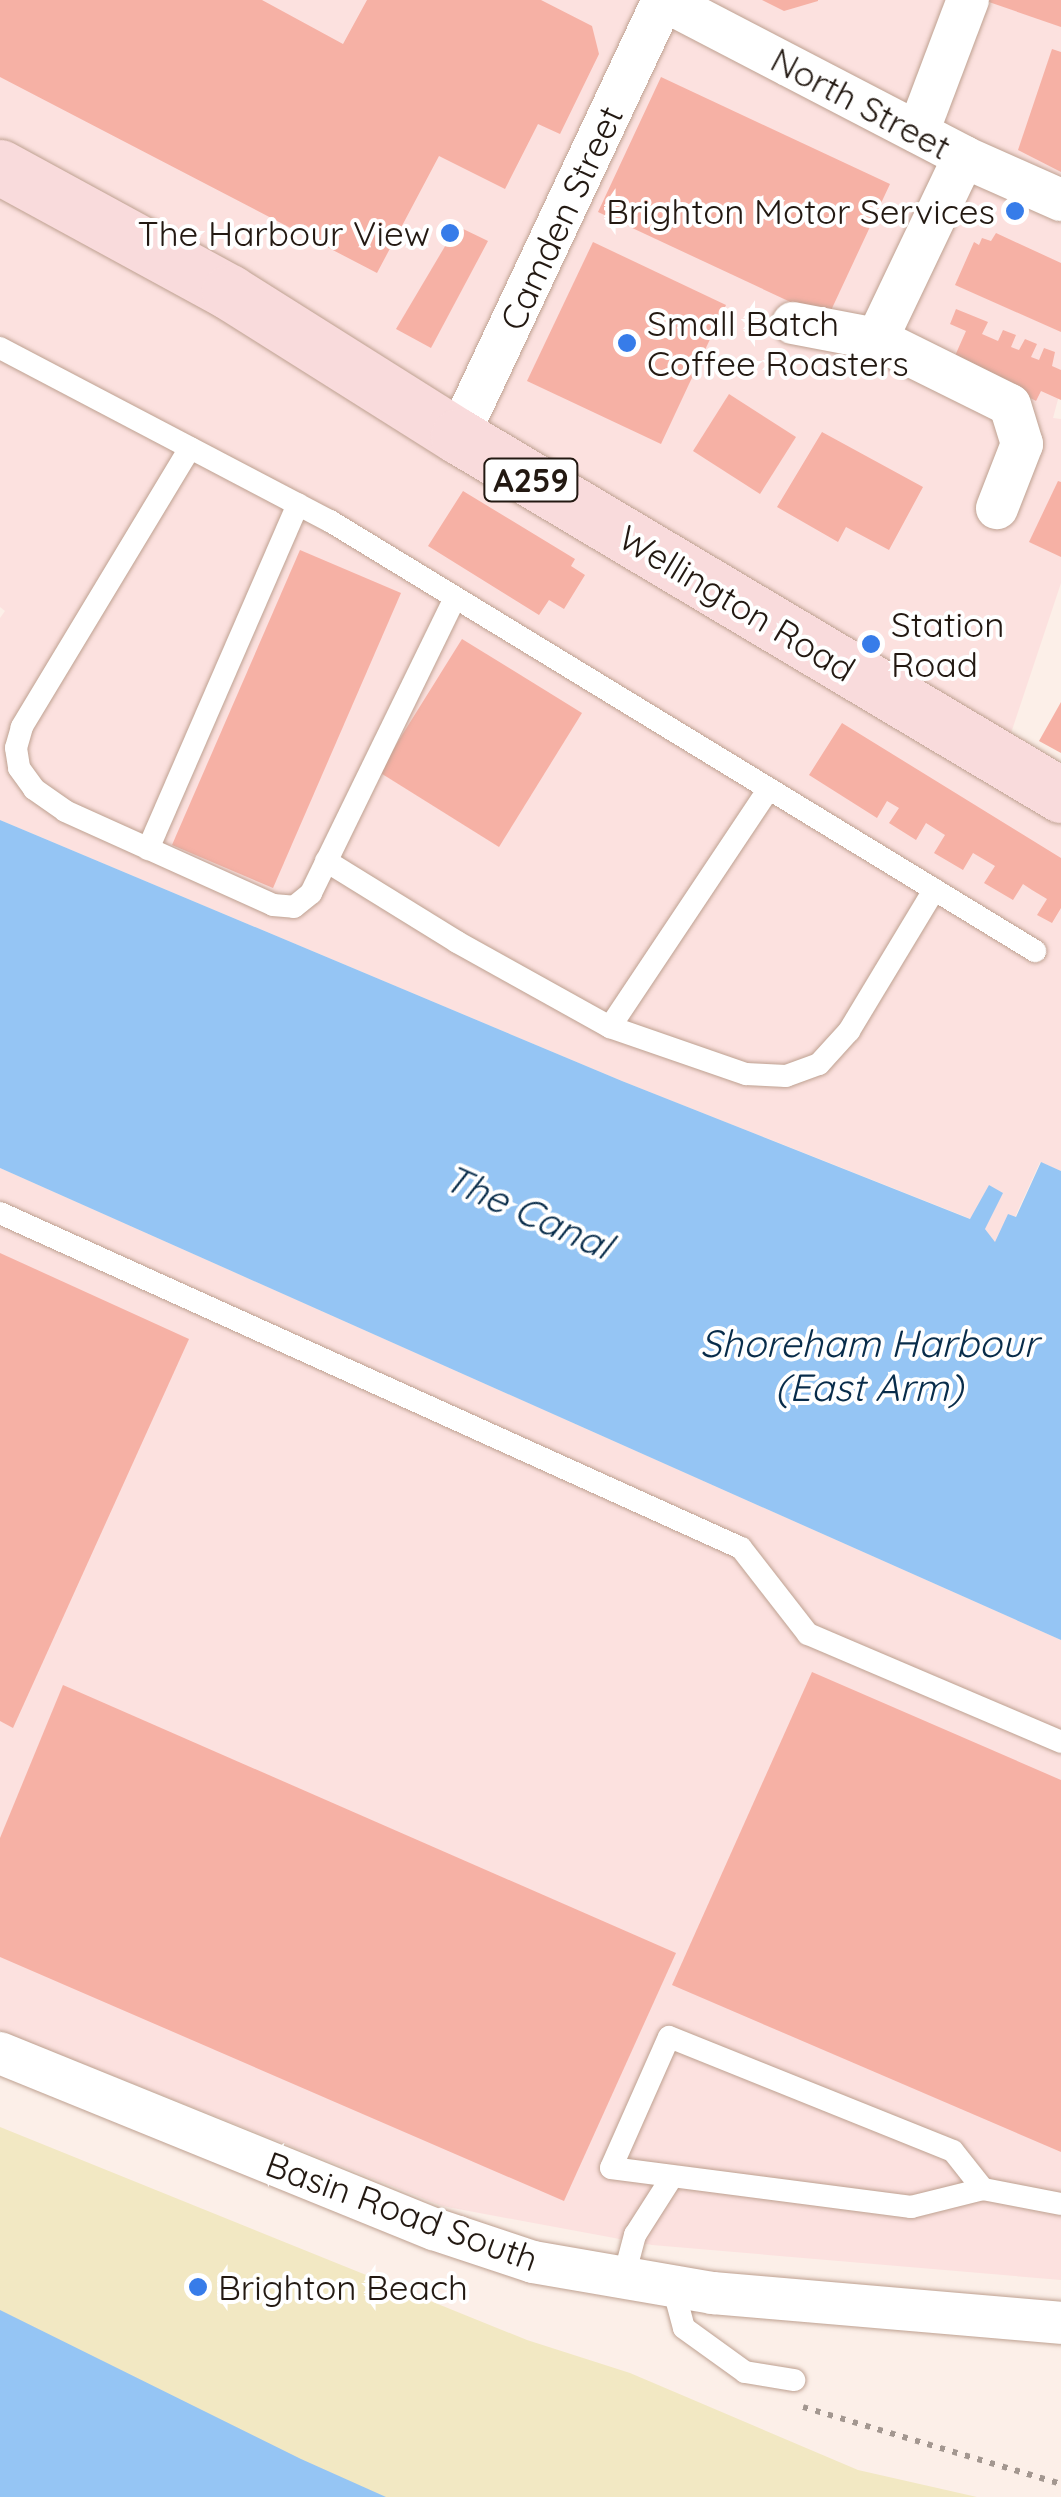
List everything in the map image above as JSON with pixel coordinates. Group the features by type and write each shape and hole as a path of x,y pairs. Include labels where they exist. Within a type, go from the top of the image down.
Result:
{"main road":[{"name":"Wellington Road","path":"0,168 229,292 458,436 1061,796"}],"street":[{"name":"North Street","path":"663,0 964,157 1061,200"},
{"name":"Camden Street","path":"458,436 663,0"},
{"path":"918,132 968,0"},
{"path":"878,339 964,157"},
{"path":"793,322 878,339 1010,405 1022,444 997,508"},
{"name":"Basin Road South","path":"0,2052 434,2230 532,2262 673,2287 1061,2323"}],"lane":[{"path":"0,348 298,504 1034,951"},
{"path":"190,448 27,716 16,748 19,768 46,798 148,849 284,907 304,902 455,598"},
{"path":"148,849 298,504"},
{"path":"610,1027 769,789"},
{"path":"326,861 457,942 610,1027 746,1074 786,1076 819,1064 849,1030 934,890"},
{"path":"0,1213 741,1548 808,1634 1061,1742"},
{"path":"983,2189 953,2151 670,2037 611,2168 912,2207 983,2189 1061,2204"},
{"path":"623,2280 635,2235 672,2176"},
{"path":"673,2287 684,2328 744,2372 794,2392"}],"path":[{"path":"794,2392 1061,2484"}],"shaded area":[{"path":"0,0 1061,0 1061,388 1053,418 1061,419 1061,583 1011,733 1061,812 1061,1171 1040,1162 1015,1217 995,1243 985,1229 990,1185 971,1219 622,1081 0,820 0,618 5,611 0,607"},
{"path":"0,1168 1061,1640 1061,2280 652,2245 442,2206 0,2031"}],"sand":[{"name":"Brighton Beach","path":"0,2127 527,2340 630,2373 858,2470 977,2497 0,2497"}],"water":[{"name":"Shoreham Harbour (East Arm)","path":"0,820 622,1081 970,1219 989,1185 1003,1193 985,1229 995,1242 1008,1214 1016,1217 1041,1162 1061,1171 1061,1640 0,1168"},
{"path":"0,2310 301,2459 386,2497 0,2497"}],"building":[{"path":"0,0 262,0 343,44 367,0 541,0 592,26 599,54 560,134 538,124 505,189 439,156 377,273 0,77"},
{"path":"762,0 818,0 818,1 784,11"},
{"path":"986,0 1061,0 1061,27 986,1"},
{"path":"1052,49 1061,52 1061,172 1018,150"},
{"path":"661,77 890,184 827,319 598,212"},
{"path":"457,226 488,241 431,348 396,329"},
{"path":"996,233 1061,263 1061,332 955,285 974,242 979,245 982,238 991,241"},
{"name":"Small Batch Coffee Roasters","path":"593,242 726,305 661,444 527,381"},
{"path":"956,309 988,322 982,334 998,341 1003,330 1016,335 1011,347 1019,350 1025,339 1037,344 1031,357 1039,360 1044,348 1055,352 1052,366 1061,370 1061,400 1041,391 1036,401 954,358 966,331 950,324"},
{"path":"729,394 796,437 760,494 693,451"},
{"path":"822,432 923,487 889,550 846,527 838,542 777,507"},
{"path":"1058,481 1061,482 1061,557 1029,542"},
{"path":"463,491 575,559 571,566 585,575 564,609 549,600 539,615 428,546"},
{"path":"300,550 401,593 273,888 172,845"},
{"path":"462,639 582,713 499,847 379,772"},
{"path":"1061,702 1061,753 1039,741"},
{"path":"842,723 1061,858 1061,908 1052,923 1037,915 1047,899 1023,884 1013,900 984,883 995,866 973,853 963,870 934,853 945,835 926,823 916,840 889,823 899,808 887,801 877,818 809,775"},
{"path":"0,1253 189,1339 13,1728 0,1721"},
{"path":"812,1672 1061,1780 1061,2152 672,1985"},
{"path":"63,1685 676,1953 564,2201 0,1957 0,1838"}],"place":[{"name":"Brighton Motor Services","path":"1015,211"},
{"name":"The Harbour View","path":"450,233"},
{"name":"Small Batch Coffee Roasters","path":"627,343"},
{"name":"Station Road","path":"871,644"},
{"name":"Brighton Beach","path":"198,2287"}],"water label":[{"name":"The Canal","path":"528,1212"}]}
